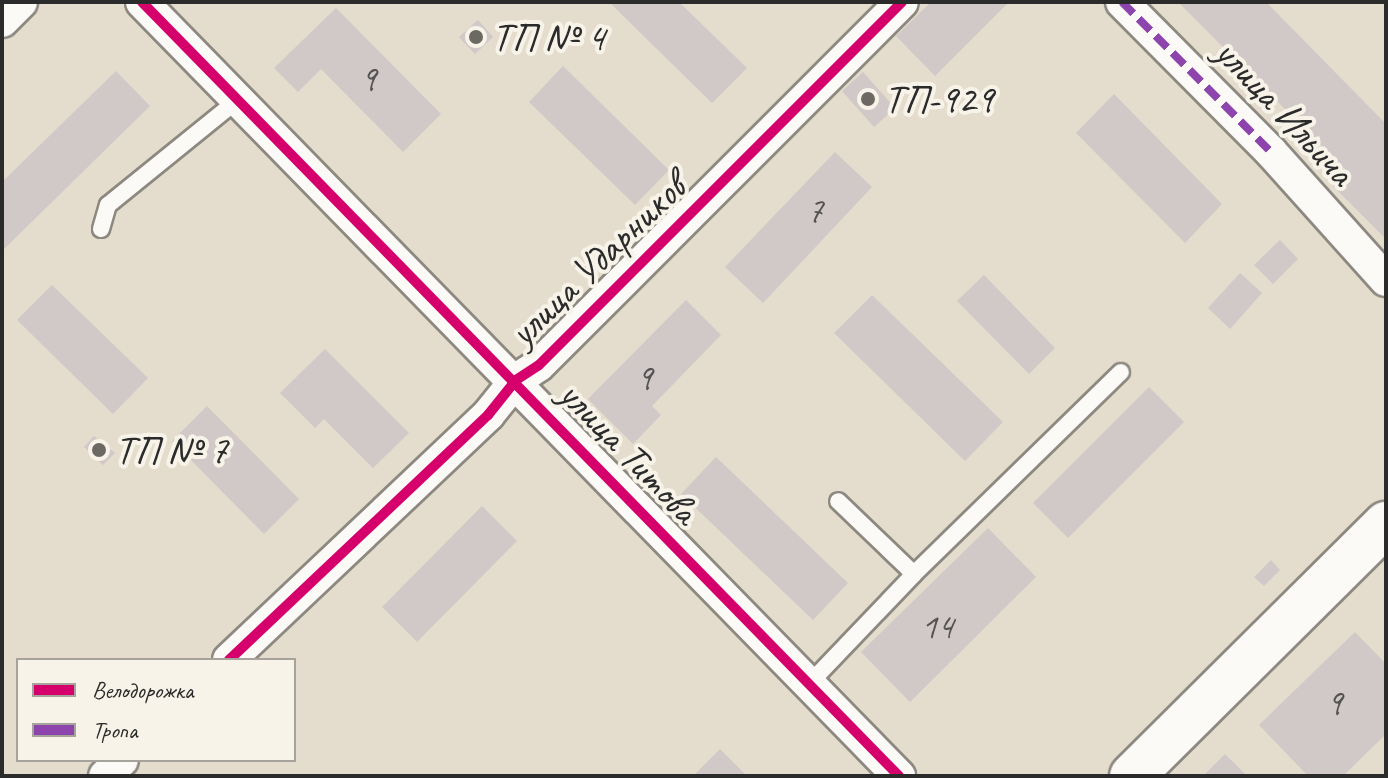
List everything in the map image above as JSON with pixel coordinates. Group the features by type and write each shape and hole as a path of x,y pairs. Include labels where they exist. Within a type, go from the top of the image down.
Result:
{"street":[{"path":"2,21 21,2"},
{"name":"улица Титова","path":"142,2 516,380 899,776"},
{"name":"улица Ударников","path":"231,658 488,415 516,380 539,365 902,2"},
{"name":"улица Ильича","path":"1122,2 1271,152 1386,280"},
{"path":"1132,776 1386,524"},
{"path":"105,776 120,762"}],"lane":[{"path":"101,229 108,205 239,99"},
{"path":"808,685 914,574 1121,372"},
{"path":"838,501 914,574"}],"building":[{"path":"609,2 679,2 747,68 712,103"},
{"path":"931,2 1009,2 935,76 896,36"},
{"path":"1178,2 1266,2 1386,124 1386,239 1333,186 1347,171"},
{"path":"336,8 441,114 403,152 321,69 298,92 274,68"},
{"name":"ТП № 4","path":"478,20 493,37 475,54 459,37"},
{"path":"563,66 669,170 635,205 529,102"},
{"path":"116,71 150,106 2,251 2,182"},
{"name":"ТП-929","path":"863,72 895,108 874,127 842,91"},
{"path":"1114,94 1222,204 1185,243 1076,133"},
{"path":"835,152 872,187 763,303 725,267"},
{"path":"1280,240 1298,259 1273,284 1254,265"},
{"path":"1240,273 1262,293 1230,329 1208,308"},
{"path":"984,275 1055,348 1029,374 957,301"},
{"path":"52,285 148,378 113,414 17,320"},
{"path":"872,295 1003,422 965,461 834,333"},
{"path":"686,300 721,335 652,406 661,415 633,444 588,399"},
{"path":"325,349 409,433 373,468 324,419 315,428 280,393"},
{"path":"1149,387 1184,422 1068,538 1033,503"},
{"path":"207,406 299,499 264,534 172,441"},
{"name":"ТП № 7","path":"94,436 115,453 103,465 84,447"},
{"path":"716,457 848,583 813,620 681,494"},
{"path":"482,506 517,541 417,642 382,607"},
{"path":"988,528 1036,577 910,702 861,652"},
{"path":"1271,560 1280,570 1264,586 1254,577"},
{"path":"1355,632 1386,664 1386,734 1343,776 1308,776 1259,725"},
{"path":"720,749 747,776 693,776"},
{"path":"1225,754 1247,776 1203,776"}],"marked path":[{"path":"1122,2 1271,152"}],"cycle path":[{"path":"142,2 899,776"},
{"path":"231,658 488,415 516,380 539,365 902,2"}],"place":[{"name":"ТП № 4","path":"476,37"},
{"name":"ТП-929","path":"868,99"},
{"name":"ТП № 7","path":"99,450"}]}
